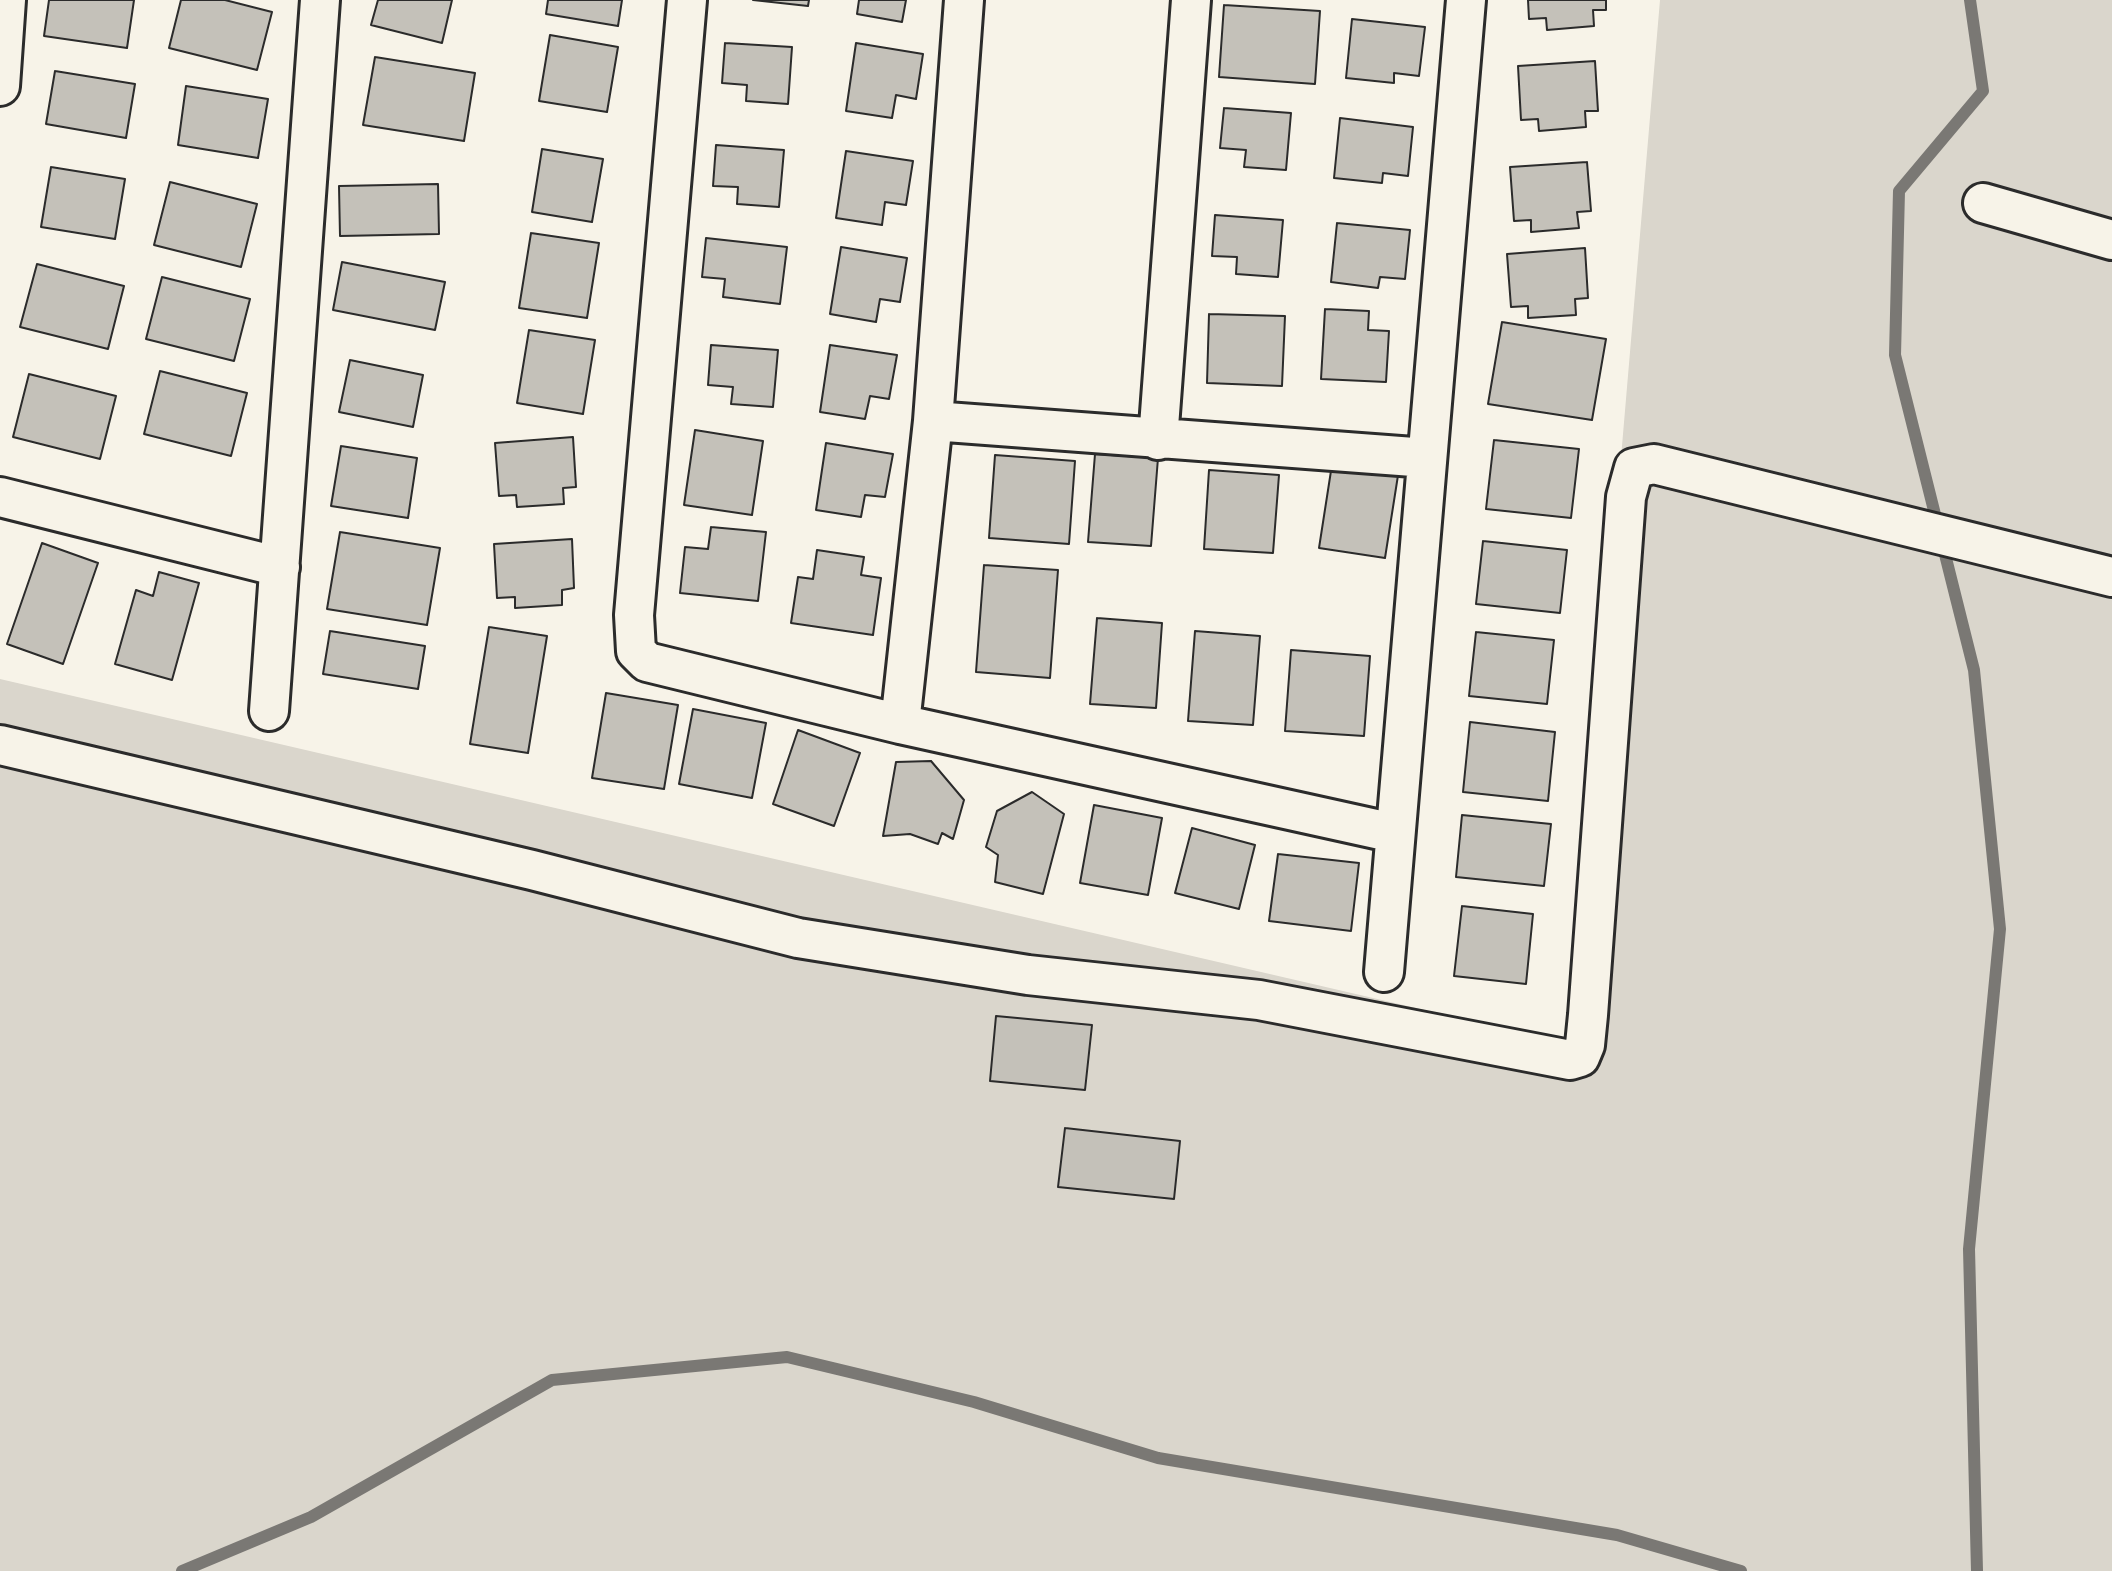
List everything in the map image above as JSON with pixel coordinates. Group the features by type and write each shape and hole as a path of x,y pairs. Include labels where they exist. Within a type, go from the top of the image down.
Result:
{"street":[{"path":"0,86 6,0"},
{"path":"269,711 320,0"},
{"path":"687,0 634,615 636,651 647,662 900,724 1394,833"},
{"path":"900,724 933,421 964,0"},
{"path":"1158,440 1191,0"},
{"path":"1384,972 1466,0"},
{"path":"1983,203 2112,240"},
{"path":"933,421 1158,440 1427,458"},
{"path":"0,745 532,870 798,938 1028,975 1259,1000 1570,1060 1580,1057 1585,1045 1626,497 1634,468 1654,464 2112,577"},
{"path":"0,497 280,567"}],"shaded area":[{"path":"1660,0 2112,0 2112,1571 0,1571 0,679 1571,1044"}],"building":[{"path":"49,0 134,0 127,48 44,36"},
{"path":"181,0 225,0 272,12 257,70 169,48"},
{"path":"378,0 452,0 442,43 371,25"},
{"path":"548,0 622,0 618,26 546,14"},
{"path":"753,0 809,0 808,6"},
{"path":"859,0 906,0 902,22 857,14"},
{"path":"1528,0 1606,0 1606,10 1593,10 1594,26 1547,30 1546,18 1529,19"},
{"path":"1224,5 1320,11 1315,84 1219,77"},
{"path":"1352,19 1425,27 1419,76 1394,73 1394,83 1346,78"},
{"path":"550,35 618,47 607,112 539,101"},
{"path":"725,43 792,47 788,104 746,101 747,85 722,83"},
{"path":"856,43 923,54 916,99 896,95 892,118 846,111"},
{"path":"375,57 475,73 464,141 363,125"},
{"path":"1595,61 1598,111 1585,111 1586,127 1539,131 1538,119 1521,120 1518,66"},
{"path":"55,71 135,84 126,138 46,124"},
{"path":"186,86 268,99 258,158 178,145"},
{"path":"1224,108 1291,113 1286,170 1244,167 1246,150 1220,148"},
{"path":"1340,118 1413,127 1408,176 1383,173 1382,183 1334,178"},
{"path":"716,145 784,150 779,207 737,204 738,187 713,186"},
{"path":"542,149 603,159 592,222 532,212"},
{"path":"846,151 913,161 906,205 885,202 882,225 836,218"},
{"path":"1587,162 1591,211 1577,212 1579,228 1531,232 1531,220 1514,221 1510,167"},
{"path":"51,167 125,179 115,239 41,227"},
{"path":"170,182 257,204 241,267 154,245"},
{"path":"438,184 439,234 340,236 339,186"},
{"path":"1215,215 1283,220 1278,277 1236,274 1237,257 1212,256"},
{"path":"1337,223 1410,230 1405,279 1380,277 1378,288 1331,282"},
{"path":"531,233 599,243 587,318 519,308"},
{"path":"706,238 787,247 780,304 723,297 725,279 702,277"},
{"path":"841,247 907,258 900,302 880,299 876,322 830,314"},
{"path":"1585,248 1588,298 1575,299 1576,315 1528,318 1528,306 1511,307 1507,254"},
{"path":"342,262 445,282 435,330 333,310"},
{"path":"37,264 124,286 108,349 20,327"},
{"path":"162,277 250,299 234,361 146,339"},
{"path":"1325,309 1369,311 1368,330 1389,331 1386,382 1321,379"},
{"path":"1209,314 1285,316 1282,386 1207,383"},
{"path":"1502,322 1606,339 1592,420 1488,404"},
{"path":"529,330 595,340 583,414 517,403"},
{"path":"711,345 778,350 773,407 731,404 733,387 708,385"},
{"path":"830,345 897,355 889,399 870,396 865,419 820,412"},
{"path":"350,360 423,375 413,427 339,412"},
{"path":"160,371 247,393 231,456 144,434"},
{"path":"29,374 116,396 100,459 13,437"},
{"path":"695,430 763,441 752,515 684,505"},
{"path":"573,437 576,487 563,488 564,504 517,507 516,495 499,496 495,443"},
{"path":"1494,440 1579,449 1571,518 1486,509"},
{"path":"826,443 893,454 885,497 865,495 861,517 816,510"},
{"path":"341,446 417,458 408,518 331,506"},
{"path":"1095,454 1158,458 1151,546 1088,542"},
{"path":"995,455 1075,461 1069,544 989,538"},
{"path":"1333,458 1399,469 1385,558 1319,548"},
{"path":"1209,470 1279,475 1273,553 1204,549"},
{"path":"711,527 766,532 758,601 680,593 685,547 708,549"},
{"path":"340,532 440,548 427,625 327,609"},
{"path":"572,539 574,588 562,590 562,605 515,608 515,597 497,598 494,544"},
{"path":"1483,541 1567,550 1560,613 1476,604"},
{"path":"42,543 98,563 63,664 7,644"},
{"path":"817,550 864,557 861,575 881,578 873,635 791,623 798,577 813,579"},
{"path":"984,565 1058,570 1050,678 976,672"},
{"path":"159,572 199,583 172,680 115,664 136,590 153,596"},
{"path":"1097,618 1162,623 1156,708 1090,704"},
{"path":"489,627 547,636 528,753 470,744"},
{"path":"330,631 425,646 418,689 323,674"},
{"path":"1195,631 1260,636 1253,725 1188,721"},
{"path":"1476,632 1554,640 1547,704 1469,696"},
{"path":"1291,650 1370,656 1364,736 1285,731"},
{"path":"606,693 678,705 664,789 592,778"},
{"path":"693,709 766,723 752,798 679,784"},
{"path":"1470,722 1555,732 1548,801 1463,792"},
{"path":"798,730 860,753 834,826 773,804"},
{"path":"931,761 964,800 953,839 942,833 938,844 910,834 883,836 896,762"},
{"path":"1032,792 1064,814 1043,894 995,882 998,855 986,847 997,811"},
{"path":"1094,805 1162,818 1148,895 1080,883"},
{"path":"1462,815 1551,824 1544,886 1456,877"},
{"path":"1192,828 1255,845 1239,909 1175,893"},
{"path":"1278,854 1359,863 1351,931 1269,921"},
{"path":"1462,906 1533,914 1526,984 1454,976"},
{"path":"996,1016 1092,1025 1085,1090 990,1081"},
{"path":"1065,1128 1180,1141 1174,1199 1058,1187"}],"waterway":[{"path":"1970,0 1983,91 1899,191 1895,355 1974,670 2000,929 1969,1249 1977,1571"},
{"path":"182,1571 311,1517 552,1380 787,1357 974,1402 1158,1458 1617,1535 1741,1571"}]}
